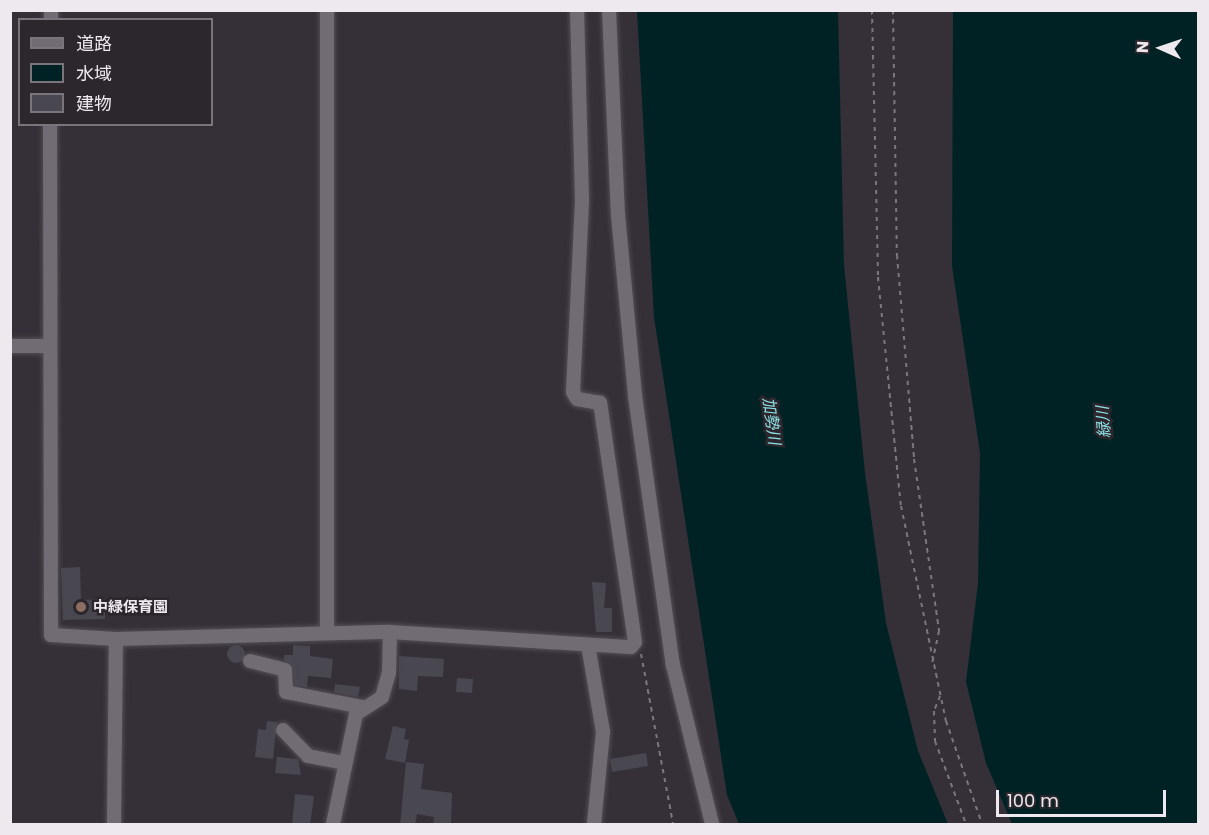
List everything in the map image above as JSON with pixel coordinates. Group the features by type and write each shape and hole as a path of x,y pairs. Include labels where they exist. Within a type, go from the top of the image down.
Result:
{"street":[{"path":"327,10 327,631"},
{"path":"50,126 51,635 116,639 327,631 390,632 588,645 616,649 635,642 600,403 577,399 573,392 582,199 576,10"},
{"path":"609,10 618,215 635,396 685,727 712,825"},
{"path":"10,346 49,346"},
{"path":"250,661 285,670 286,692 362,707 382,697 390,673 390,632"},
{"path":"114,825 116,639"},
{"path":"588,645 603,732 594,825"},
{"path":"333,825 345,763 362,707"},
{"path":"284,730 308,756 345,763"}],"path":[{"path":"872,10 878,277 901,506 940,696 982,825"},
{"path":"894,10 897,255 914,459 939,631 932,663"},
{"path":"635,642 673,825"},
{"path":"940,696 934,711 936,741 966,825"}],"water":[{"name":"加勢川","path":"637,11 838,11 844,265 865,473 886,623 918,751 948,824 739,824 727,795 654,317"},
{"name":"緑川","path":"953,11 1198,11 1198,824 1012,824 986,763 966,682 978,583 980,453 952,266"}],"building":[{"path":"80,567 81,600 105,599 105,619 63,620 61,568"},
{"path":"592,582 606,583 604,608 612,608 612,632 596,632"},
{"path":"236,645 242,648 245,654 242,660 236,663 230,660 227,654 230,648"},
{"path":"293,645 310,646 310,656 333,659 331,678 308,676 307,687 295,685 292,665 284,660 284,655 293,655"},
{"path":"399,656 444,659 443,677 418,676 417,691 399,689"},
{"path":"457,678 473,679 472,693 456,692"},
{"path":"335,684 360,687 358,697 334,692"},
{"path":"267,721 277,722 273,759 255,757 258,729 266,730"},
{"path":"393,726 406,729 404,739 409,740 405,763 385,759"},
{"path":"646,753 648,766 612,772 610,759"},
{"path":"277,757 298,759 301,775 275,773"},
{"path":"406,762 424,764 421,789 452,793 451,825 433,825 434,817 417,814 415,825 400,825"},
{"path":"295,794 314,796 310,825 292,825"}],"place":[{"name":"中緑保育園","path":"81,607"}]}
